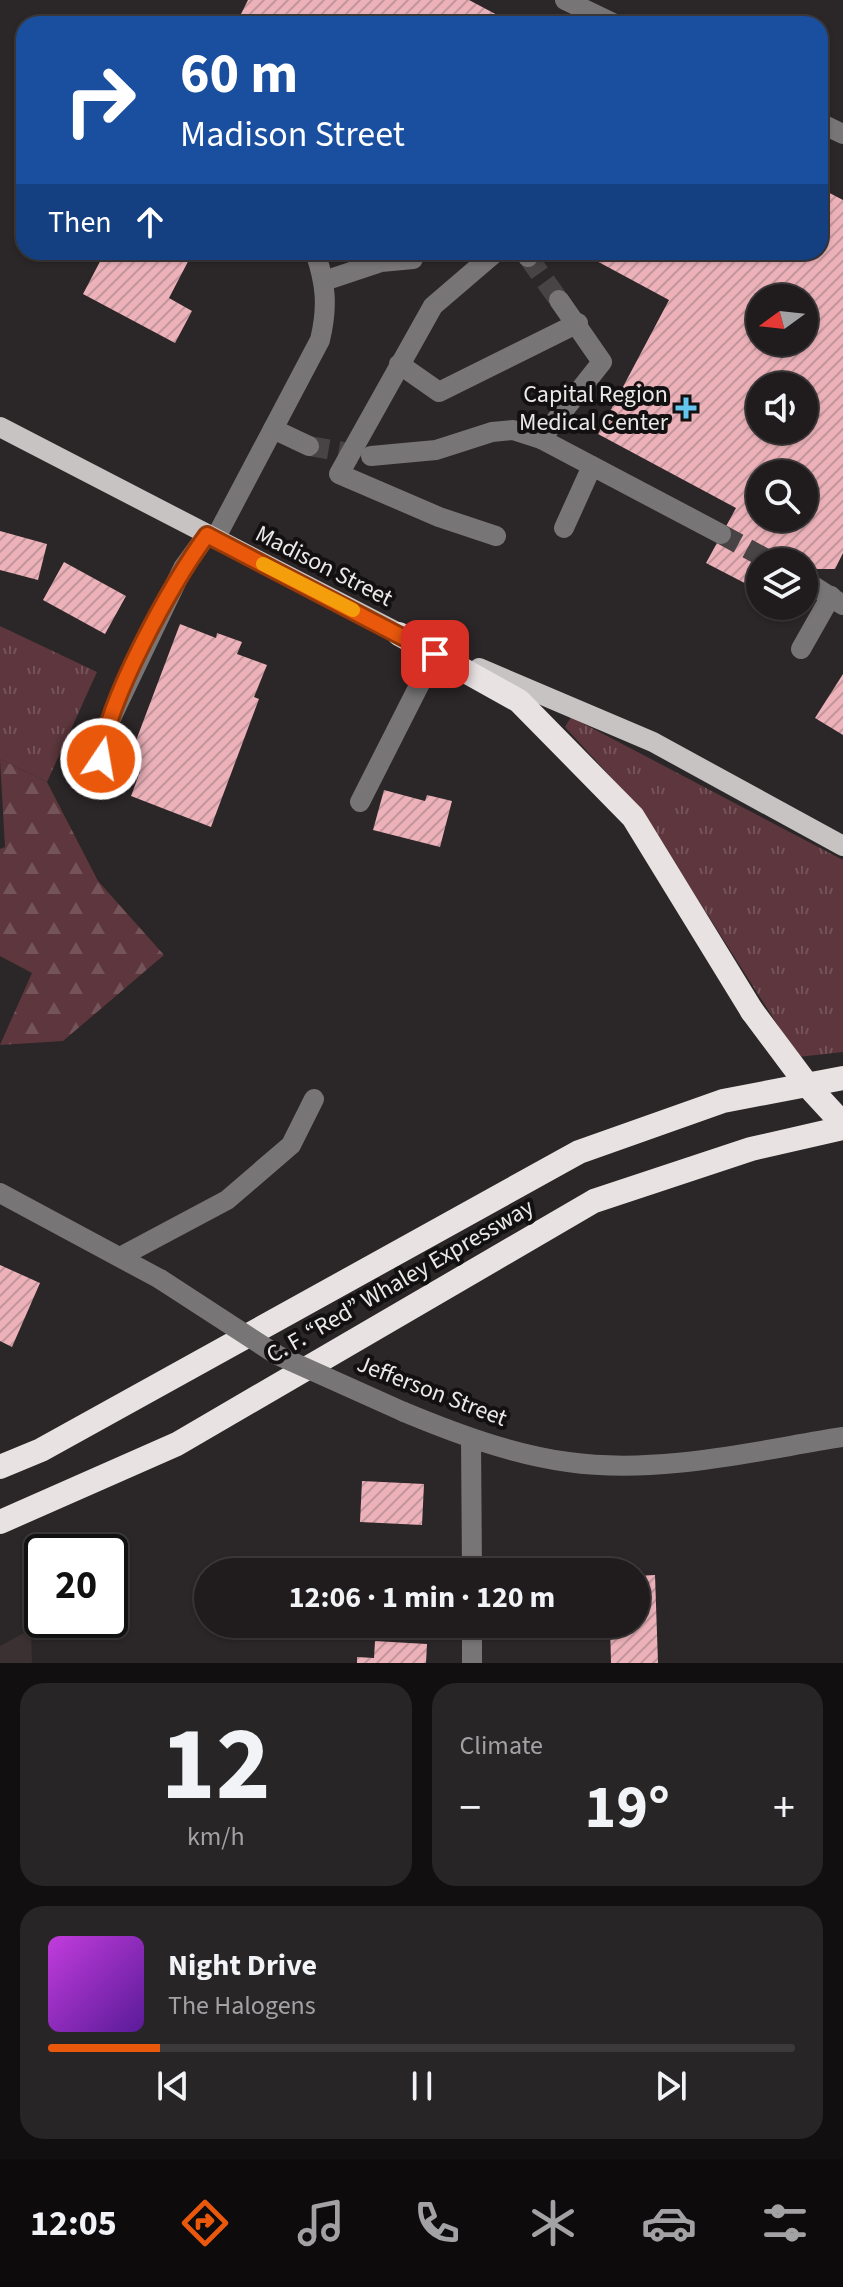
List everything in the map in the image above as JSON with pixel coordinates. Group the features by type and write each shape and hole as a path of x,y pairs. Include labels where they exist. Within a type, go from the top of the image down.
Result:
{"highway":[{"path":"399,634 519,701 633,817 752,1011 808,1086 843,1126"},
{"name":"C. F. “Red” Whaley Expressway","path":"0,1467 55,1443 579,1152 723,1101 843,1078"},
{"name":"C. F. “Red” Whaley Expressway","path":"0,1522 177,1444 594,1201 751,1149 843,1126"}],"main road":[{"name":"Madison Street","path":"0,427 399,634 653,742 840,842"}],"street":[{"path":"565,0 598,16"},
{"path":"111,782 101,759 103,735 183,568 211,537 320,340 327,310 324,281 317,260"},
{"path":"324,281 381,262 402,260"},
{"path":"487,260 433,306 339,474 439,517 496,536"},
{"path":"541,439 602,362 578,323 559,300"},
{"path":"399,364 439,392 578,323"},
{"path":"273,429 309,446"},
{"path":"371,456 436,450 492,432 513,430 541,439 721,534"},
{"path":"564,528 592,466"},
{"path":"801,649 837,600 818,588"},
{"path":"360,802 435,654"},
{"path":"120,1257 227,1200 291,1145 314,1099"},
{"name":"Jefferson Street","path":"0,1193 160,1279 277,1355 471,1439 569,1462 666,1464 843,1437"},
{"path":"471,1439 472,1558"},
{"path":"472,1638 472,1663"}],"shaded area":[{"path":"24,1633 24,1638 31,1638 32,1663 0,1663 0,1646"}],"green space":[{"path":"0,626 97,672 47,782 0,759"},
{"path":"571,717 843,860 843,1052 798,1057 641,810 565,727"},
{"path":"0,759 47,782 98,881 164,955 63,1041 0,1045 32,973 0,956 0,849 5,847"}],"building":[{"path":"248,0 469,0 499,16 240,16"},
{"name":"Capital Region Medical Center","path":"828,192 843,200 843,553 835,569 818,569 818,548 746,548 746,584 706,563 736,508 598,434 669,300 595,260 828,260"},
{"path":"101,260 189,260 169,298 192,311 175,343 83,294"},
{"path":"0,531 47,544 38,580 0,570"},
{"path":"64,562 126,596 105,634 43,600"},
{"path":"180,624 216,638 217,633 242,642 237,654 267,665 254,697 259,699 211,827 131,796 140,772 126,767"},
{"path":"843,674 843,735 815,718"},
{"path":"384,790 425,801 427,795 452,801 440,847 373,830"},
{"path":"0,1265 40,1283 12,1347 0,1341"},
{"path":"362,1481 424,1484 422,1525 360,1522"},
{"path":"650,1575 655,1575 658,1663 611,1663 610,1638 650,1638"},
{"path":"375,1641 427,1644 426,1663 357,1663 357,1657 374,1658"}],"tunnel":[{"path":"530,260 559,300"},
{"path":"309,446 367,456"},
{"path":"721,534 746,548"}],"slow traffic":[{"path":"263,564 353,610"}],"place":[{"name":"Capital Region Medical Center","path":"686,408"}],"route":[{"path":"101,759 103,735 130,674 183,568 207,535 435,654"}]}
